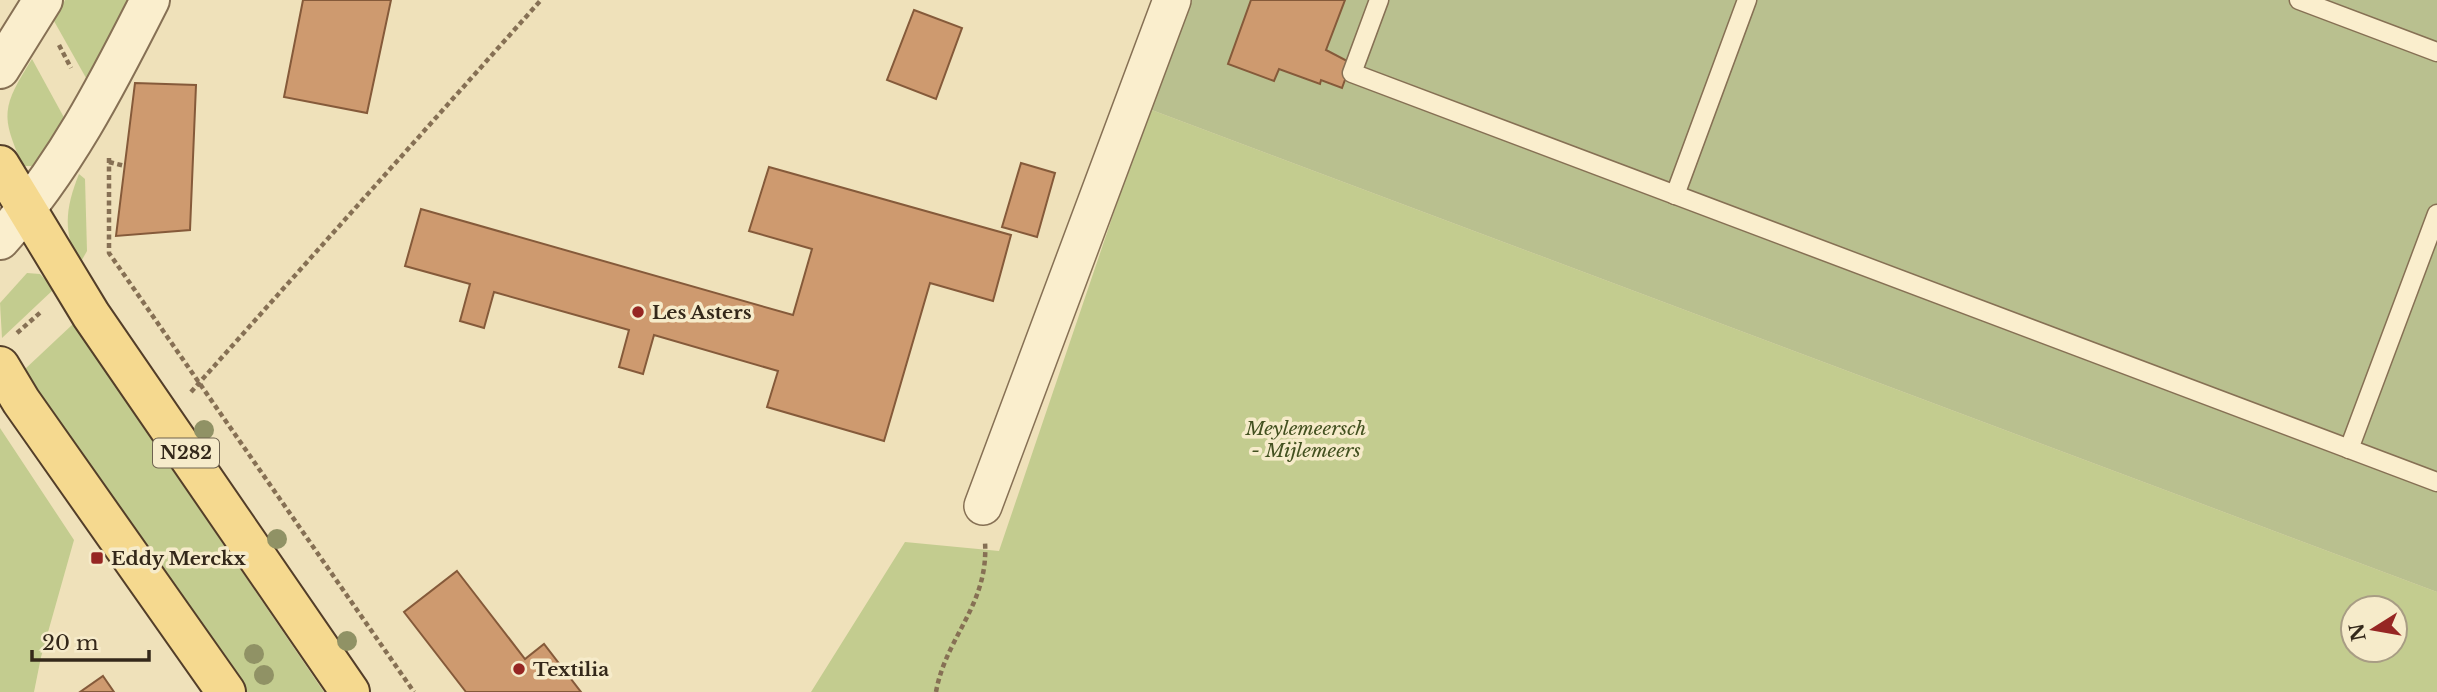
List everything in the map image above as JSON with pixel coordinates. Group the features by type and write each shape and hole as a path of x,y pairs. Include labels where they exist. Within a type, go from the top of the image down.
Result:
{"main road":[{"name":"N282","path":"0,165 92,315 350,692"},
{"path":"0,366 29,412 226,692"}],"street":[{"path":"0,69 43,0"},
{"path":"0,240 27,210 95,109 149,0"},
{"path":"983,506 1172,0"}],"lane":[{"path":"1379,0 1352,74 2437,482"},
{"path":"1675,195 1747,0"},
{"path":"2300,0 2437,52"},
{"path":"2349,449 2437,214"}],"path":[{"path":"190,393 541,0"},
{"path":"102,163 125,166"},
{"path":"109,253 414,692"},
{"path":"936,692 940,674 983,584 986,554 983,506"}],"green space":[{"path":"65,0 137,0 90,85 54,21"},
{"path":"1189,0 2437,0 2437,592 1149,109"},
{"path":"32,59 67,123 36,166 23,166 10,135 8,111 15,89"},
{"name":"Meylemeersch - Mijlemeers","path":"1149,109 2437,592 2437,692 811,692 905,542 999,551"},
{"path":"79,174 85,179 87,251 79,265 70,241 68,220 71,198"},
{"path":"27,273 40,274 54,289 2,338 0,303"},
{"path":"73,324 324,692 244,692 24,370"},
{"path":"0,428 74,540 41,657 34,692 0,692"}],"building":[{"path":"303,0 391,0 367,113 284,97"},
{"path":"1251,0 1345,0 1326,50 1351,63 1342,88 1321,80 1320,84 1279,69 1274,81 1228,64"},
{"path":"914,10 962,28 936,99 887,80"},
{"path":"135,83 196,85 190,230 116,236"},
{"path":"1021,163 1055,173 1037,237 1002,227"},
{"path":"769,167 1011,235 993,301 930,283 884,441 767,407 778,371 654,335 643,374 619,367 629,330 494,292 484,328 460,321 470,284 405,266 421,209 793,315 812,249 749,231"},
{"path":"457,571 525,659 544,644 581,692 466,692 404,612"},
{"path":"103,676 114,692 80,692"}],"place":[{"name":"Les Asters","path":"638,312"},
{"name":"Eddy Merckx","path":"97,558"},
{"name":"Textilia","path":"519,669"}]}
